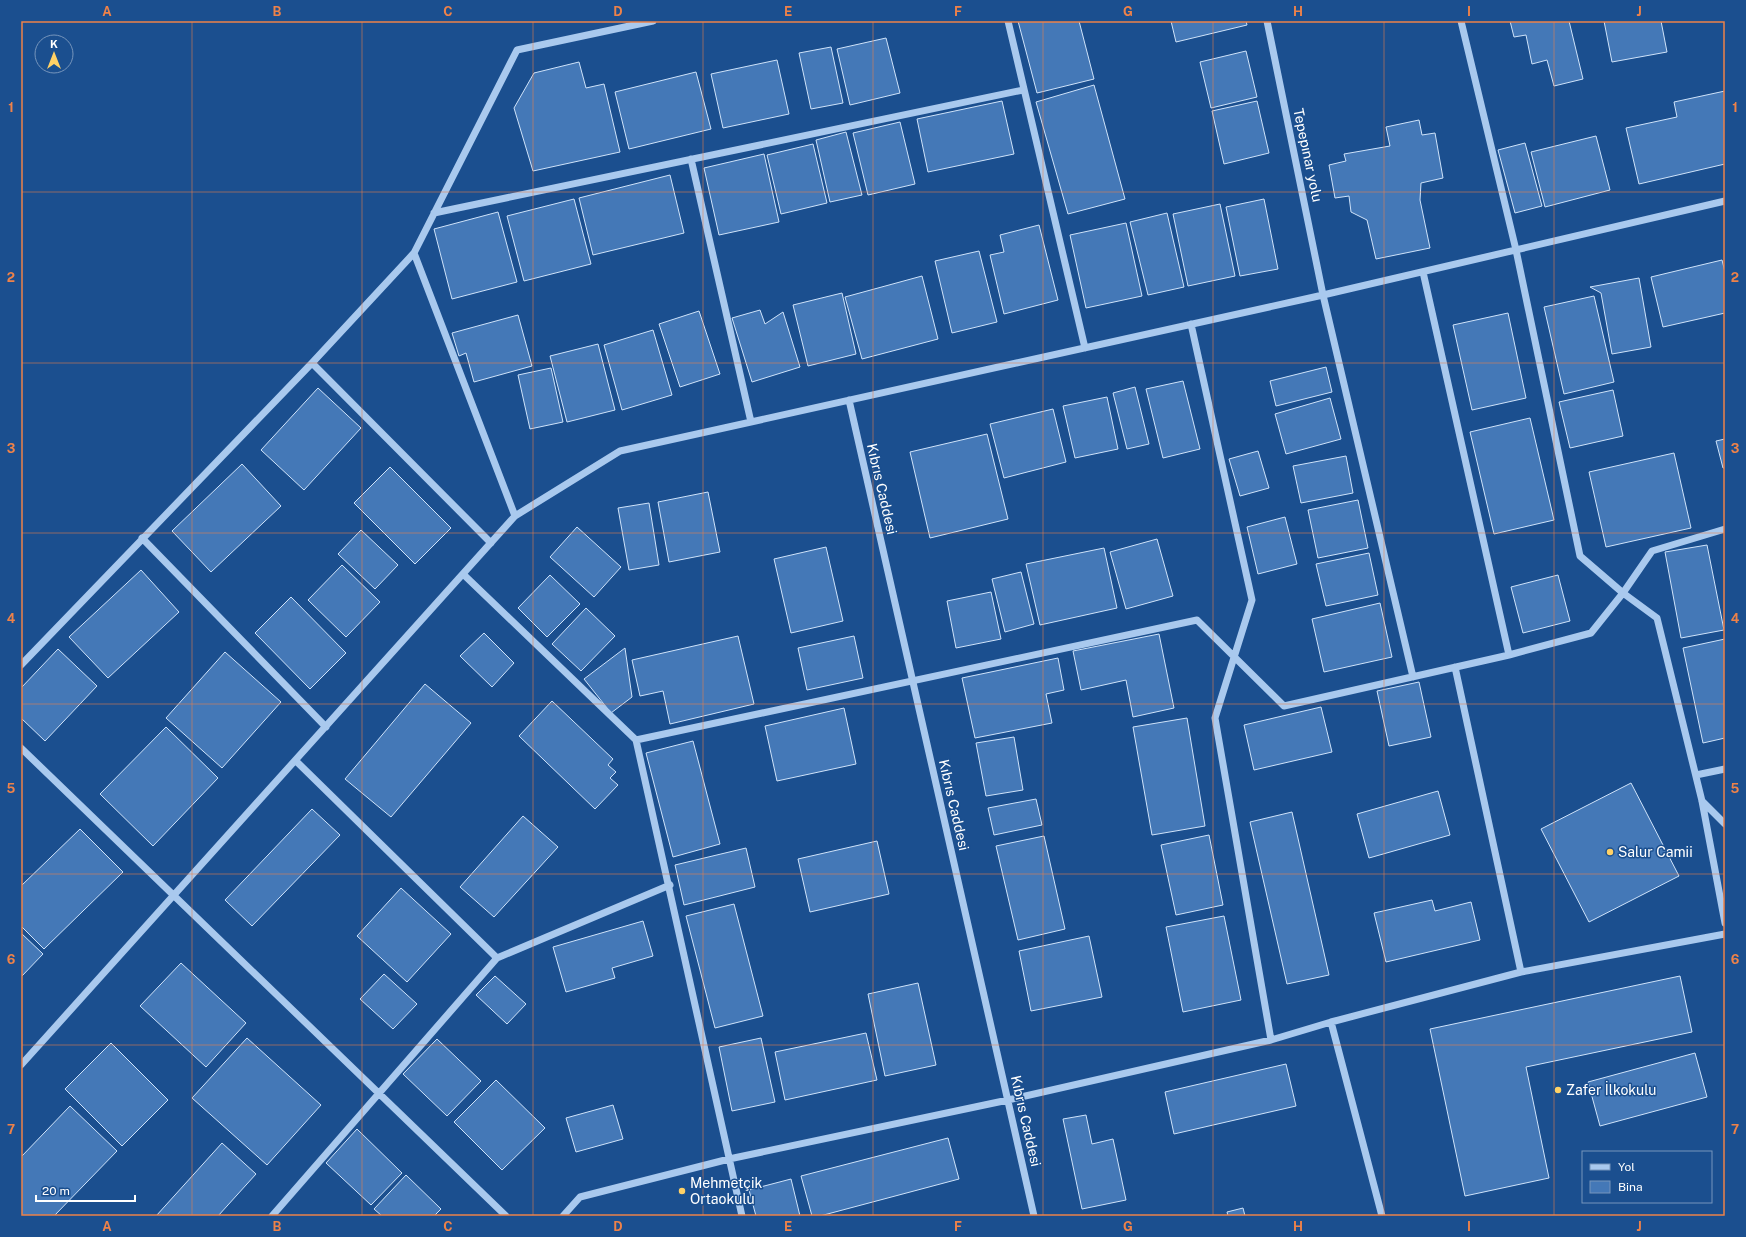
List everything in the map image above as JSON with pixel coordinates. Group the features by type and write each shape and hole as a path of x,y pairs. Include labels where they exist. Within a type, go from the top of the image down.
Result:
{"street":[{"path":"21,664 312,363 414,253 517,50 653,21"},
{"path":"1008,21 1023,90 1085,348"},
{"name":"Tepepınar yolu","path":"1267,21 1323,295 1412,677"},
{"path":"1461,21 1516,250 1580,556 1623,593 1657,618 1702,801 1725,923"},
{"path":"434,213 1023,90"},
{"path":"691,159 752,422"},
{"path":"21,1065 515,516 620,451 1323,295 1725,201"},
{"path":"414,253 515,516"},
{"path":"1423,272 1509,655"},
{"path":"1191,324 1252,600 1215,718 1271,1040"},
{"path":"312,363 491,543"},
{"name":"Kıbrıs Caddesi","path":"849,400 1034,1216"},
{"path":"636,740 913,682 1197,620 1284,706 1509,655 1591,633 1623,593 1652,551 1725,528"},
{"path":"142,538 326,727"},
{"path":"463,574 636,740 670,885 742,1216"},
{"path":"1455,667 1521,972"},
{"path":"21,748 173,897 379,1092 506,1216"},
{"path":"296,761 497,958"},
{"path":"1696,775 1725,769"},
{"path":"1702,801 1725,824"},
{"path":"272,1216 497,958 670,885"},
{"path":"563,1216 580,1197 729,1159 1008,1100 1271,1040 1331,1022 1521,972 1725,934"},
{"path":"1331,1022 1382,1216"}],"building":[{"path":"1018,21 1079,21 1094,79 1037,93"},
{"path":"1171,21 1246,21 1247,25 1176,42"},
{"path":"1510,21 1569,21 1583,79 1554,86 1547,60 1532,64 1526,35 1514,37"},
{"path":"1604,21 1661,21 1667,52 1612,62"},
{"path":"886,38 900,93 850,105 837,49"},
{"path":"831,47 843,103 811,109 799,53"},
{"path":"1246,51 1257,97 1211,108 1200,62"},
{"path":"777,60 789,114 723,128 711,74"},
{"path":"579,62 586,88 604,84 620,152 533,171 514,108 534,73"},
{"path":"696,72 711,129 629,149 615,92"},
{"path":"1094,85 1125,199 1068,214 1036,102"},
{"path":"1725,91 1725,164 1639,184 1626,128 1677,117 1674,102"},
{"path":"1002,101 1014,154 928,172 917,119"},
{"path":"1257,101 1269,153 1224,164 1212,111"},
{"path":"1419,120 1422,135 1435,133 1443,178 1421,183 1420,200 1430,248 1376,259 1367,220 1351,212 1349,196 1335,198 1329,165 1346,161 1344,154 1390,146 1386,127"},
{"path":"900,122 915,184 868,195 853,133"},
{"path":"846,132 862,195 830,202 816,140"},
{"path":"1596,136 1610,190 1545,207 1531,152"},
{"path":"1525,143 1542,206 1515,213 1498,150"},
{"path":"813,144 827,203 781,214 767,155"},
{"path":"764,154 779,222 719,235 704,168"},
{"path":"670,175 684,233 593,255 579,198"},
{"path":"574,199 591,264 524,281 507,216"},
{"path":"1264,199 1278,269 1240,276 1226,207"},
{"path":"1220,204 1235,276 1188,286 1173,214"},
{"path":"498,212 517,282 452,299 434,229"},
{"path":"1167,213 1184,287 1148,295 1130,222"},
{"path":"1126,223 1142,296 1086,308 1070,235"},
{"path":"1039,225 1058,300 1004,314 990,255 1004,252 1000,235"},
{"path":"979,251 997,322 952,333 935,261"},
{"path":"1722,260 1725,272 1725,313 1663,327 1651,277"},
{"path":"922,276 938,339 862,359 845,297"},
{"path":"1639,278 1651,347 1612,354 1601,293 1590,287"},
{"path":"842,293 856,354 808,366 793,305"},
{"path":"1594,296 1614,382 1564,394 1544,307"},
{"path":"760,310 765,324 783,312 800,367 752,382 732,318"},
{"path":"699,311 720,374 680,387 659,324"},
{"path":"1508,313 1526,398 1472,410 1453,325"},
{"path":"518,315 532,366 474,382 466,353 459,356 452,333"},
{"path":"653,330 672,395 622,410 604,345"},
{"path":"598,344 615,410 567,422 550,356"},
{"path":"1326,367 1332,392 1276,406 1270,381"},
{"path":"551,368 563,422 530,429 518,375"},
{"path":"1183,381 1200,449 1163,458 1146,389"},
{"path":"1135,387 1149,444 1127,449 1113,393"},
{"path":"318,388 361,428 304,490 261,450"},
{"path":"1613,390 1623,436 1570,448 1559,402"},
{"path":"1107,397 1118,449 1075,458 1063,406"},
{"path":"1330,398 1341,439 1286,454 1275,414"},
{"path":"1053,409 1066,462 1004,478 990,424"},
{"path":"1530,418 1554,520 1494,534 1470,432"},
{"path":"987,434 1008,519 930,538 910,452"},
{"path":"1725,439 1725,468 1723,468 1716,441"},
{"path":"1258,451 1269,488 1240,496 1229,459"},
{"path":"1674,453 1691,528 1606,547 1589,472"},
{"path":"1346,456 1353,493 1301,503 1293,466"},
{"path":"242,464 281,506 211,572 172,531"},
{"path":"390,467 451,528 415,564 354,503"},
{"path":"708,492 720,552 669,562 658,502"},
{"path":"1358,500 1368,548 1318,558 1308,510"},
{"path":"649,503 659,565 629,570 618,508"},
{"path":"1285,517 1297,564 1258,574 1247,527"},
{"path":"577,527 621,567 594,597 550,557"},
{"path":"361,530 398,565 375,589 338,554"},
{"path":"1157,539 1173,596 1126,609 1110,552"},
{"path":"1707,545 1724,630 1681,638 1665,552"},
{"path":"826,547 843,621 791,633 774,559"},
{"path":"1104,548 1117,608 1040,625 1026,564"},
{"path":"1369,553 1378,595 1326,606 1316,564"},
{"path":"342,565 380,602 346,637 308,600"},
{"path":"141,570 179,612 108,678 69,637"},
{"path":"1021,572 1034,624 1005,632 992,579"},
{"path":"550,575 580,604 547,637 518,608"},
{"path":"1558,575 1570,621 1523,633 1511,587"},
{"path":"991,592 1001,639 956,648 947,601"},
{"path":"291,597 346,653 310,689 255,633"},
{"path":"1380,603 1392,657 1324,672 1312,619"},
{"path":"586,608 615,636 581,671 552,644"},
{"path":"484,633 514,663 492,687 460,656"},
{"path":"1159,634 1174,708 1133,717 1126,680 1081,690 1073,651"},
{"path":"738,636 754,704 670,724 663,691 640,696 632,660"},
{"path":"854,636 863,678 807,690 798,648"},
{"path":"1725,639 1725,738 1703,743 1683,648"},
{"path":"625,648 632,697 611,713 584,679"},
{"path":"58,649 97,686 45,741 21,718 21,688"},
{"path":"225,652 281,702 222,768 166,718"},
{"path":"1058,658 1064,690 1046,694 1052,723 975,738 962,678"},
{"path":"1419,682 1431,737 1389,746 1377,691"},
{"path":"425,684 471,723 391,817 345,779"},
{"path":"552,701 613,759 608,765 616,772 610,778 618,785 595,809 519,736"},
{"path":"1321,707 1332,752 1254,770 1244,725"},
{"path":"844,708 856,764 777,781 765,726"},
{"path":"1187,718 1205,826 1152,835 1133,727"},
{"path":"166,727 218,778 153,846 100,794"},
{"path":"1014,737 1023,790 986,796 976,743"},
{"path":"693,741 720,844 673,857 646,753"},
{"name":"Salur Camii","path":"1631,783 1679,876 1589,922 1541,829"},
{"path":"1438,791 1450,835 1369,858 1357,814"},
{"path":"1036,799 1042,825 994,835 988,808"},
{"path":"312,809 340,835 252,926 225,900"},
{"path":"1292,812 1329,975 1287,984 1250,822"},
{"path":"523,816 558,847 494,917 460,887"},
{"path":"80,829 123,872 44,949 21,926 21,886"},
{"path":"1209,835 1223,905 1176,915 1161,845"},
{"path":"1044,836 1065,929 1018,940 996,846"},
{"path":"877,841 889,894 810,912 798,859"},
{"path":"746,848 755,887 684,905 675,865"},
{"path":"401,888 451,934 407,982 357,936"},
{"path":"1432,900 1435,911 1471,902 1480,940 1386,962 1374,913"},
{"path":"734,904 763,1016 715,1028 686,916"},
{"path":"1224,916 1241,1000 1183,1012 1166,927"},
{"path":"643,921 653,956 612,968 615,978 566,992 553,947"},
{"path":"21,933 43,954 21,977"},
{"path":"1089,936 1102,997 1031,1011 1019,951"},
{"path":"181,963 246,1023 206,1067 140,1006"},
{"path":"384,974 417,1004 393,1029 360,999"},
{"path":"495,976 526,1004 507,1024 476,995"},
{"path":"1680,976 1692,1032 1526,1067 1549,1178 1465,1196 1430,1029"},
{"path":"918,983 936,1065 885,1076 868,994"},
{"path":"866,1033 877,1080 785,1100 775,1052"},
{"path":"247,1038 321,1105 267,1165 192,1098"},
{"path":"761,1038 775,1102 732,1111 719,1047"},
{"path":"437,1039 481,1081 447,1116 403,1074"},
{"path":"111,1043 168,1100 122,1146 65,1089"},
{"path":"1695,1053 1707,1097 1600,1126 1588,1082"},
{"path":"1286,1064 1296,1106 1174,1134 1165,1092"},
{"path":"496,1080 545,1128 502,1170 454,1122"},
{"path":"613,1105 623,1139 576,1152 566,1118"},
{"path":"70,1106 117,1151 54,1216 21,1216 21,1157"},
{"path":"1086,1115 1092,1144 1113,1139 1126,1200 1082,1209 1063,1119"},
{"path":"357,1129 402,1173 371,1205 326,1163"},
{"path":"948,1138 959,1179 820,1216 812,1216 801,1176"},
{"path":"222,1143 256,1174 218,1216 156,1216"},
{"path":"406,1175 441,1209 434,1216 382,1216 374,1209"},
{"path":"791,1179 800,1216 756,1216 749,1190"},
{"path":"1243,1208 1245,1216 1228,1216 1227,1212"}],"place":[{"name":"Salur Camii","path":"1610,852"},
{"name":"Zafer İlkokulu","path":"1558,1090"},
{"name":"Mehmetçik Ortaokulu","path":"682,1191"}]}
